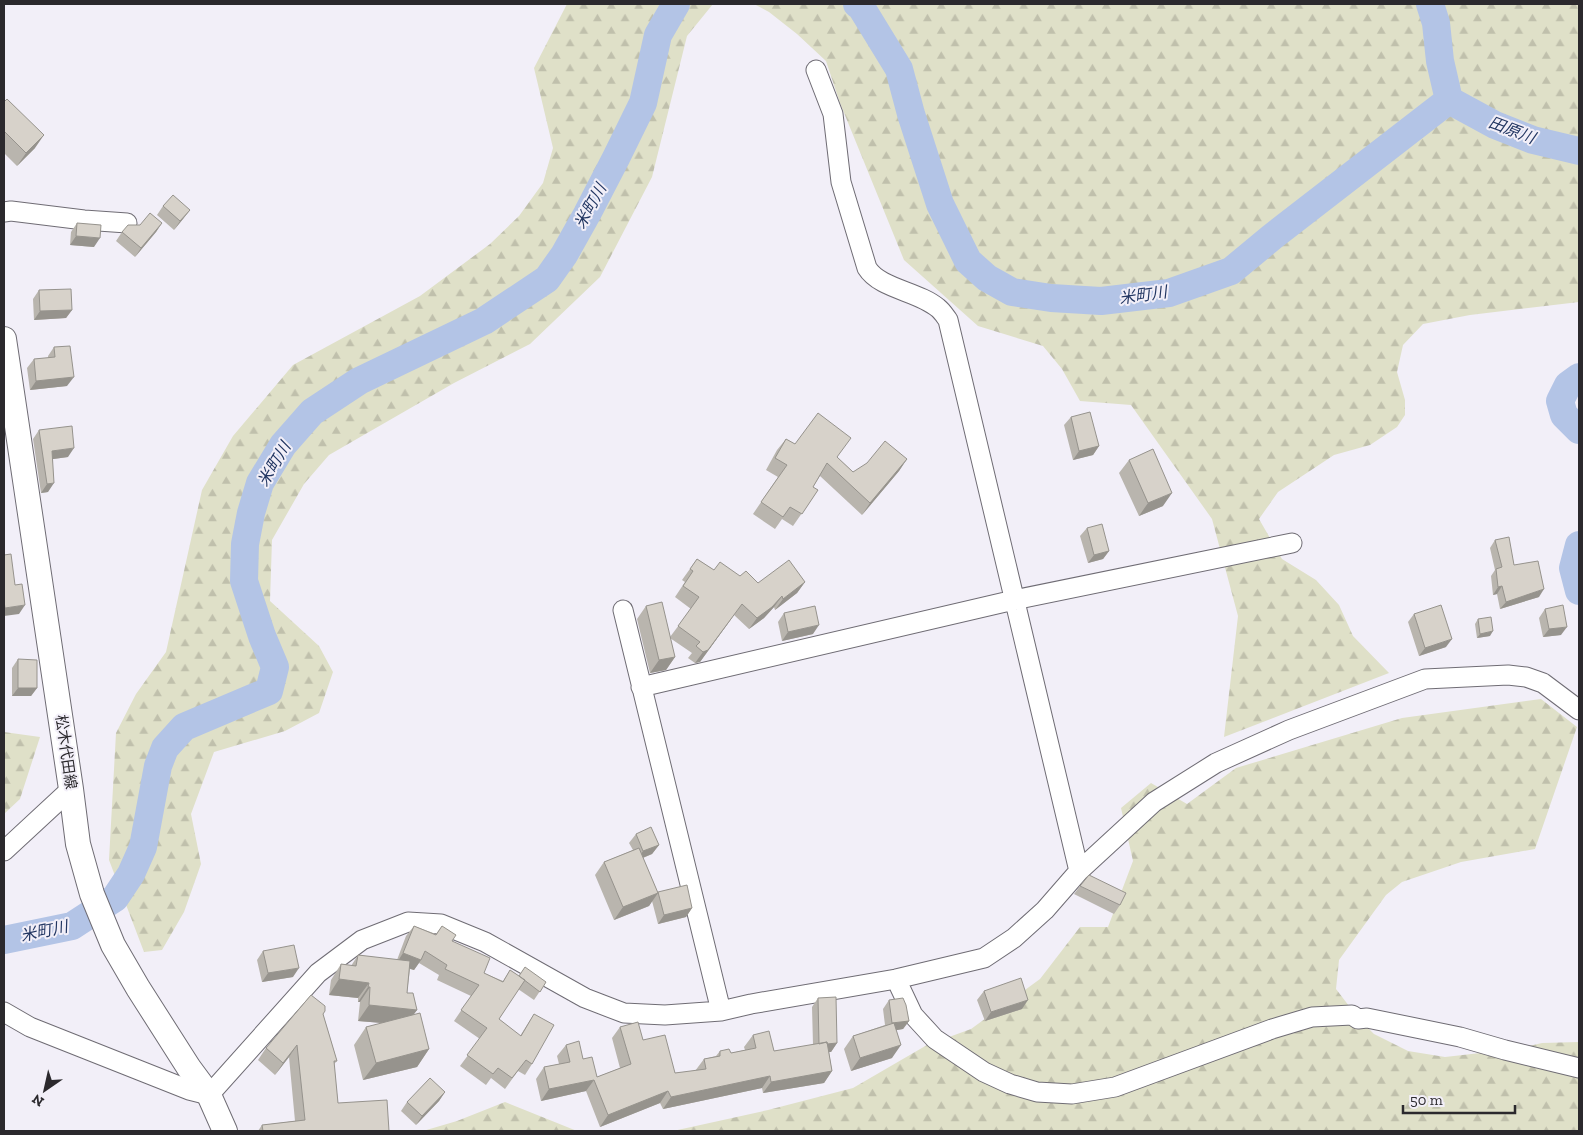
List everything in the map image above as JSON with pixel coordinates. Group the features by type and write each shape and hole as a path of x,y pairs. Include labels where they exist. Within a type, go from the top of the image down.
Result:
{"main road":[{"name":"松木代田線","path":"4,339 78,844 92,894 113,945 189,1068 209,1095 225,1131"}],"street":[{"path":"816,70 833,114 842,182 867,268 872,275 880,280 931,303 940,309 948,320 1079,871"},
{"path":"4,212 11,211 127,223"},
{"path":"641,687 1014,600 1292,543"},
{"path":"623,610 721,1011"},
{"path":"4,1012 30,1026 189,1090 209,1095 318,973 362,940 408,922 441,924 485,942 585,998 624,1013 665,1015 721,1011 896,979 984,958 1014,938 1045,910 1079,871 1154,802 1216,763 1289,730 1425,679 1508,674 1526,677 1543,683 1579,710"},
{"path":"4,851 71,789"},
{"path":"896,979 913,1015 935,1039 984,1072 1010,1084 1036,1092 1072,1094 1115,1086 1272,1029 1312,1017 1352,1015 1358,1019 1367,1018 1460,1037 1579,1068"}],"green space":[{"path":"567,4 713,4 687,36 652,177 600,277 530,344 454,383 329,455 304,484 272,540 270,601 319,646 333,672 319,713 285,731 214,752 191,814 201,864 184,912 162,950 144,952 109,860 116,733 136,694 166,652 202,490 233,436 293,365 420,296 490,244 519,216 543,183 553,148 534,68"},
{"path":"754,4 1579,4 1579,302 1470,315 1423,324 1403,345 1397,372 1405,400 1405,415 1397,427 1370,445 1334,455 1278,492 1259,519 1282,559 1316,580 1339,605 1353,636 1389,673 1224,737 1238,616 1212,519 1131,405 1080,401 1062,369 1043,346 978,326 904,260 840,103 826,61 797,34 769,12"},
{"path":"1541,699 1577,727 1535,849 1461,862 1402,882 1386,895 1339,960 1336,989 1359,1019 1374,1034 1408,1051 1445,1057 1516,1049 1542,1043 1579,1042 1579,1131 673,1131 768,1110 853,1088 927,1045 971,1029 1040,979 1080,927 1108,927 1133,861 1121,808 1151,783 1187,804 1236,768 1402,718"},
{"path":"4,732 40,737 20,799 4,814"},
{"path":"505,1102 577,1131 423,1131 457,1121"}],"building":[{"path":"7,99 44,135 26,153 4,131 4,102"},
{"path":"173,195 190,210 180,221 163,206"},
{"path":"150,213 162,223 141,248 122,232 128,225 140,225"},
{"path":"77,223 101,225 100,238 76,236"},
{"path":"71,289 72,310 40,311 39,290"},
{"path":"70,346 74,377 36,381 34,359 55,357 54,347"},
{"path":"1090,412 1099,446 1079,451 1071,417"},
{"path":"818,413 851,438 837,457 853,472 867,463 885,441 907,459 870,503 827,463 813,487 818,490 802,514 790,507 783,517 761,502 787,465 775,458 786,439 795,444"},
{"path":"72,426 74,448 52,451 54,483 47,484 39,430"},
{"path":"1153,449 1172,493 1148,503 1129,460"},
{"path":"1102,524 1109,551 1094,555 1087,528"},
{"path":"1509,537 1514,565 1538,561 1544,589 1506,602 1502,586 1498,587 1496,569 1502,567 1495,540"},
{"path":"11,554 15,585 22,584 25,605 5,608 4,555"},
{"path":"697,559 714,570 720,562 740,576 746,571 758,583 789,560 805,582 783,599 782,596 772,607 757,618 742,604 708,650 703,652 696,646 700,642 678,626 699,597 683,586 693,571 690,569"},
{"path":"662,602 675,657 659,660 646,606"},
{"path":"1441,605 1452,639 1425,648 1414,614"},
{"path":"1563,605 1567,627 1549,629 1545,609"},
{"path":"815,606 819,625 788,632 784,613"},
{"path":"1491,617 1493,631 1480,634 1478,619"},
{"path":"18,659 37,660 37,688 18,688"},
{"path":"651,827 659,845 643,851 636,834"},
{"path":"639,848 658,893 623,907 604,862"},
{"path":"1089,875 1126,893 1120,905 1080,886"},
{"path":"687,885 692,908 664,915 658,892"},
{"path":"414,926 436,935 442,926 456,935 452,941 490,958 484,973 503,982 510,970 525,980 499,1019 521,1036 534,1014 554,1025 532,1064 526,1060 512,1078 498,1068 493,1074 467,1055 487,1028 461,1010 479,985 445,969 447,965 425,951 421,960 403,953"},
{"path":"294,945 299,968 268,973 263,951"},
{"path":"358,955 410,961 407,993 413,993 417,1010 369,1005 369,983 339,979 341,964 356,966"},
{"path":"525,967 546,982 540,992 519,976"},
{"path":"1021,978 1028,1000 991,1012 984,991"},
{"path":"311,995 325,1006 323,1014 337,1061 334,1061 338,1103 387,1100 389,1131 263,1131 262,1125 305,1120 297,1045 283,1063 266,1048"},
{"path":"836,997 837,1043 827,1044 827,1042 819,1044 818,998"},
{"path":"903,998 909,1021 892,1023 889,1000"},
{"path":"420,1013 429,1049 376,1063 366,1027"},
{"path":"638,1022 643,1040 665,1035 675,1073 706,1069 704,1059 720,1056 720,1051 729,1049 731,1053 756,1048 753,1035 769,1031 774,1051 827,1042 832,1071 771,1082 770,1076 671,1097 668,1091 608,1115 594,1080 549,1089 544,1067 570,1062 566,1045 579,1041 583,1059 592,1057 597,1077 631,1064 620,1027"},
{"path":"894,1023 901,1045 860,1058 853,1036"},
{"path":"430,1078 445,1092 422,1116 407,1102"}],"waterway":[{"name":"米町川","path":"4,940 72,926 115,898 131,874 143,847 158,766 165,748 184,727 269,691 275,667 262,636 244,581 245,544 251,513 260,483 283,445 312,412 359,381 484,321 547,279 564,255 587,214 643,103 658,35 676,4"},
{"name":"米町川","path":"857,4 861,7 899,69 911,114 940,204 968,261 987,278 1012,292 1051,298 1101,301 1169,293 1231,271 1449,100"},
{"name":"米町川","path":"1430,4 1436,23 1440,61 1449,100"},
{"name":"田原川","path":"1449,100 1495,125 1533,140 1579,151"},
{"name":"田原川","path":"1579,377 1568,385 1560,401 1564,415 1579,430"},
{"name":"田原川","path":"1579,545 1573,568 1579,591"}]}
